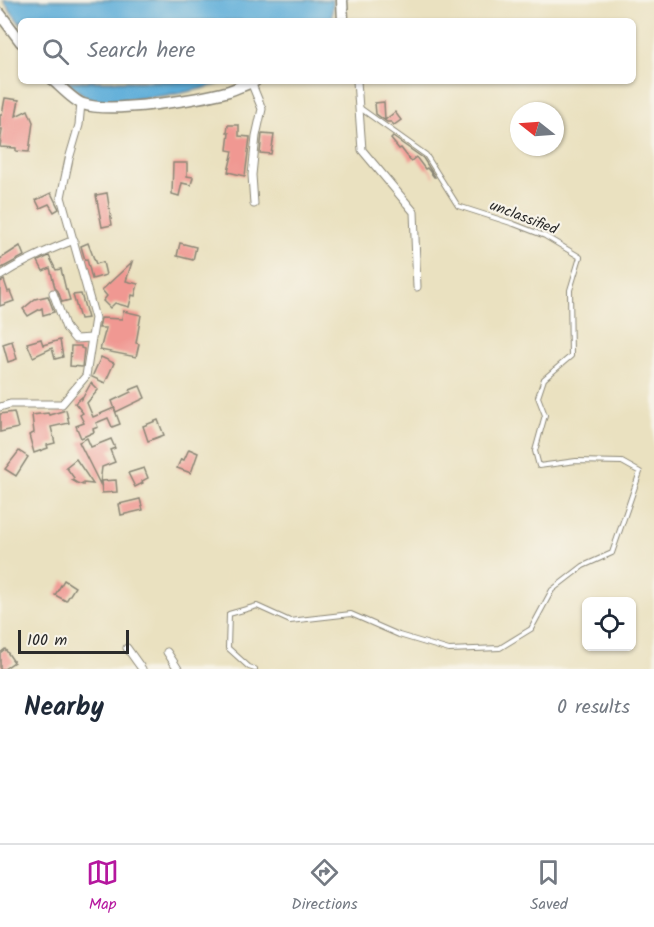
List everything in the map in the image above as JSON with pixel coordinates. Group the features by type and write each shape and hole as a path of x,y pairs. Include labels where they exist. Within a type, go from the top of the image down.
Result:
{"main road":[{"path":"342,0 343,18"},
{"path":"0,14 18,38"},
{"path":"58,84 81,104 100,108 185,99 229,91 248,84"}],"street":[{"path":"254,84 262,109 256,136 252,175 254,204"},
{"path":"357,84 362,150 414,212 417,287"},
{"path":"0,407 10,404 62,404 86,376 95,318 61,197 79,124 81,104"},
{"path":"0,276 55,247 74,240"},
{"path":"53,293 66,328 75,339 92,338"},
{"path":"127,648 142,669"},
{"path":"167,652 178,669"}],"lane":[{"name":"unclassified","path":"255,669 249,667 228,648 229,614 257,606 290,621 351,614 399,635 449,650 500,648 531,629 552,590 583,566 612,553 640,472 622,462 576,461 539,466 535,451 545,415 538,398 544,379 571,356 570,290 580,257 545,236 458,206 426,155 359,108"}],"water":[{"path":"3,0 333,0 331,18 18,18 18,21"},
{"path":"70,84 218,84 165,96 99,101 87,98"}],"building":[{"path":"5,98 19,100 16,116 28,110 33,122 29,152 0,147 2,129 0,129 0,115 2,115"},
{"path":"384,102 385,120 395,112 401,120 394,125 387,122 376,114 375,103"},
{"path":"228,125 239,125 239,136 250,137 245,176 228,172 233,151 227,150"},
{"path":"262,134 274,135 271,154 260,153"},
{"path":"393,137 423,158 435,177 416,157 411,161 391,139"},
{"path":"173,163 187,163 187,176 193,177 191,185 182,183 179,196 172,194"},
{"path":"51,193 59,209 54,212 49,204 40,208 36,200"},
{"path":"107,193 112,225 102,227 96,195"},
{"path":"88,243 96,264 103,262 106,275 92,279 81,246"},
{"path":"180,243 196,247 193,260 177,256"},
{"path":"20,246 24,256 0,269 0,259"},
{"path":"49,256 56,270 61,269 70,300 62,302 55,288 50,268 43,271 38,261"},
{"path":"132,262 126,281 138,284 135,296 132,295 129,307 115,303 110,308 103,301 107,296 102,290"},
{"path":"4,280 14,301 0,306 0,282"},
{"path":"81,294 88,318 80,319 73,295"},
{"path":"48,296 54,312 43,315 42,308 28,316 23,309 35,299"},
{"path":"123,311 141,315 136,357 100,350 106,328 99,328 101,318 122,319"},
{"path":"41,339 43,345 60,340 63,357 55,359 52,348 33,357 27,343"},
{"path":"12,341 17,359 8,362 3,344"},
{"path":"71,346 81,346 84,349 82,367 70,366"},
{"path":"101,357 114,363 105,383 92,377"},
{"path":"91,383 98,390 87,403 93,417 114,408 120,424 112,427 108,418 96,423 98,427 93,429 94,432 81,438 76,426 84,423 80,415 83,413 75,403 82,397 82,399"},
{"path":"140,386 145,398 116,412 112,401"},
{"path":"66,410 69,423 51,427 55,443 34,453 29,435 34,433 32,415 48,413 49,415"},
{"path":"14,412 18,428 0,432 0,414"},
{"path":"158,420 164,435 148,441 143,426"},
{"path":"87,438 91,447 111,439 115,448 110,450 115,462 102,467 100,484 79,442"},
{"path":"189,449 198,453 191,473 177,468"},
{"path":"19,451 28,457 16,476 5,469"},
{"path":"76,459 93,484 83,483 83,485 72,480 74,478 66,467"},
{"path":"144,468 148,478 135,487 128,473"},
{"path":"116,480 117,492 102,493 101,481"},
{"path":"140,499 143,510 121,515 119,504"},
{"path":"64,580 75,587 66,601 55,595"},
{"path":"5,649 14,662 0,669 0,653"}]}
